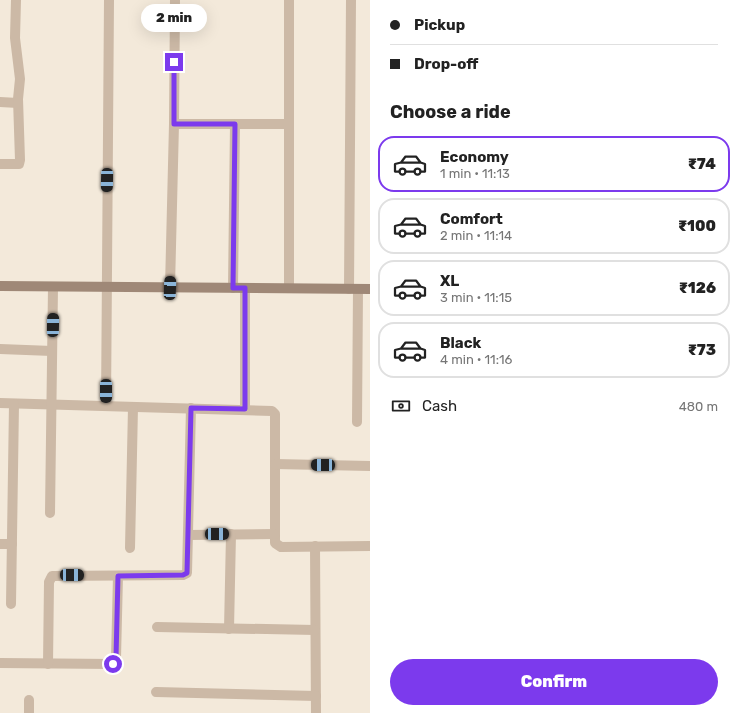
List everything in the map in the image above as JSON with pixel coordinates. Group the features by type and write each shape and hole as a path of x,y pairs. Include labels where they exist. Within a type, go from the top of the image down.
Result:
{"street":[{"path":"0,164 16,165 20,162 18,103 20,79 14,38 16,0"},
{"path":"106,406 109,0"},
{"path":"170,288 174,124 174,0"},
{"path":"289,0 289,288"},
{"path":"351,0 357,422"},
{"path":"0,102 18,103"},
{"path":"174,124 289,124"},
{"path":"233,288 235,124"},
{"path":"0,286 370,289"},
{"path":"50,513 54,286"},
{"path":"245,288 245,409"},
{"path":"0,349 52,351"},
{"path":"0,403 267,410 274,414 274,534 275,543 277,546 370,546"},
{"path":"11,604 14,404"},
{"path":"130,548 133,407"},
{"path":"48,664 50,578 56,575 185,575 189,569 191,408"},
{"path":"275,464 370,466"},
{"path":"229,629 231,534"},
{"path":"189,535 274,534"},
{"path":"0,544 12,544"},
{"path":"315,546 316,713"},
{"path":"0,664 110,666 116,662 118,576"},
{"path":"157,628 315,630"},
{"path":"156,692 316,696"},
{"path":"29,700 29,713"}],"route":[{"path":"113,664 116,662 118,576 185,575 189,569 191,408 245,409 245,288 233,288 235,124 174,124 174,62"}]}
